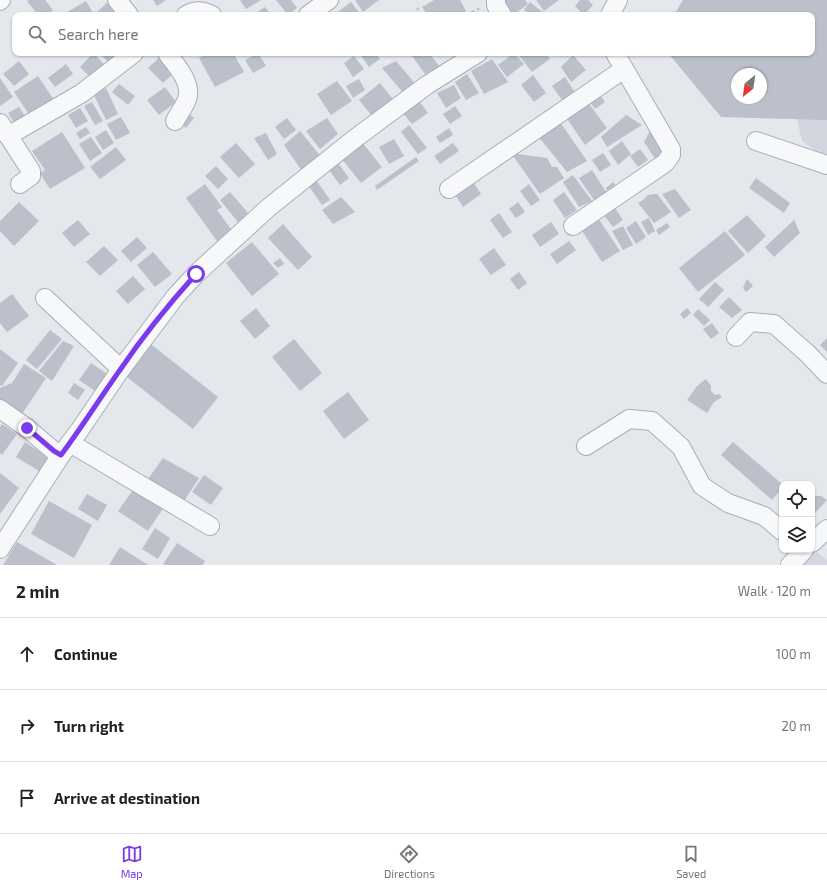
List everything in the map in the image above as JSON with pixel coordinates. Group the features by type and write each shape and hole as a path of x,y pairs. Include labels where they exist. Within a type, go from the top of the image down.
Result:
{"street":[{"path":"117,0 127,12"},
{"path":"312,12 329,0"},
{"path":"496,0 496,5 500,12"},
{"path":"612,12 618,0"},
{"path":"193,12 204,12"},
{"path":"20,184 31,176 31,171 4,129 82,93 130,56"},
{"path":"169,56 179,70 187,86 188,95 185,104 175,121"},
{"path":"0,548 65,449 121,369 175,297 196,274 268,208 353,140 427,85 473,56"},
{"path":"573,226 665,163 671,155 671,149 618,56"},
{"path":"449,189 624,69"},
{"path":"756,141 827,165"},
{"path":"46,298 121,369"},
{"path":"736,337 750,322 774,324 808,354 827,374"},
{"path":"0,409 27,428 54,451 65,449 210,526"},
{"path":"586,446 628,418 652,421 681,447 702,486 728,503 764,516 779,528"},
{"path":"815,540 827,529"}],"path":[{"path":"418,8 421,12"}],"shaded area":[{"path":"827,24 827,159 802,141 795,110"},
{"path":"815,551 827,560 827,565 801,565 811,553 815,553"}],"building":[{"path":"45,0 53,10 50,12 36,12 27,1"},
{"path":"153,0 166,0 157,6"},
{"path":"240,0 261,0 246,9"},
{"path":"276,0 291,0 297,8 292,12 286,12"},
{"path":"355,0 379,0 363,12"},
{"path":"434,0 460,0 466,11 426,12 422,7"},
{"path":"502,0 525,0 528,4 517,12 511,12"},
{"path":"536,0 559,0 544,11"},
{"path":"580,0 588,0 593,5 587,12 581,12 575,6"},
{"path":"683,0 827,0 827,120 721,117 670,56 815,56 815,12 676,12"},
{"path":"86,1 92,12 67,12"},
{"path":"109,1 118,12 97,12"},
{"path":"351,2 359,12 338,12"},
{"path":"530,2 543,12 527,12 524,10"},
{"path":"265,7 269,12 258,12"},
{"path":"90,56 96,56 105,65 92,79 80,67"},
{"path":"102,56 121,56 111,65"},
{"path":"161,56 176,71 163,83 148,68"},
{"path":"203,56 235,56 244,72 215,87 199,58"},
{"path":"252,56 260,56 266,66 253,73 245,60"},
{"path":"354,56 364,69 353,77 344,63"},
{"path":"361,56 378,56 380,59 369,67"},
{"path":"412,56 431,56 440,67 425,74"},
{"path":"510,56 517,56 524,64 507,77 498,65"},
{"path":"519,56 548,56 550,59 532,72"},
{"path":"572,56 574,56 586,70 571,82 561,67"},
{"path":"492,59 508,82 484,94 471,71"},
{"path":"19,61 29,74 14,86 3,74"},
{"path":"396,61 418,87 406,96 382,68"},
{"path":"66,64 73,74 55,87 48,78"},
{"path":"467,74 479,93 466,100 455,82"},
{"path":"533,75 546,93 534,102 521,85"},
{"path":"38,76 56,103 32,119 14,92"},
{"path":"565,77 574,91 562,100 552,86"},
{"path":"0,78 13,97 0,106"},
{"path":"359,79 365,90 353,98 346,86"},
{"path":"337,81 352,101 331,115 317,94"},
{"path":"380,83 396,103 375,120 359,100"},
{"path":"119,84 135,96 128,105 112,92"},
{"path":"454,85 461,98 446,108 437,93"},
{"path":"165,87 176,102 159,115 147,100"},
{"path":"106,88 118,114 106,120 93,93"},
{"path":"596,89 605,102 595,109 586,96"},
{"path":"416,97 428,113 412,124 399,109"},
{"path":"586,100 607,128 585,145 563,113"},
{"path":"92,102 103,121 95,125 84,106"},
{"path":"455,106 462,116 450,124 443,114"},
{"path":"19,107 27,119 16,126 8,113"},
{"path":"80,108 88,121 76,128 68,115"},
{"path":"187,112 194,118 186,128 179,122"},
{"path":"626,115 642,125 607,147 601,137"},
{"path":"121,117 130,133 116,140 107,124"},
{"path":"287,118 296,130 284,139 275,127"},
{"path":"327,118 338,134 320,149 306,131"},
{"path":"560,122 587,161 567,172 538,136"},
{"path":"409,125 427,148 418,154 401,132"},
{"path":"86,127 90,133 80,139 76,133"},
{"path":"449,128 453,135 440,143 436,137"},
{"path":"106,130 114,143 103,150 95,137"},
{"path":"300,131 322,158 302,171 284,145"},
{"path":"650,131 667,158 658,163 644,142"},
{"path":"62,132 85,168 50,189 40,173 45,170 32,151"},
{"path":"266,133 277,154 268,160 254,138"},
{"path":"91,137 102,153 90,161 79,144"},
{"path":"394,139 404,156 389,164 379,147"},
{"path":"361,141 382,167 361,183 341,158"},
{"path":"622,141 631,154 618,165 609,151"},
{"path":"236,143 255,164 239,178 220,157"},
{"path":"453,143 459,151 440,164 434,156"},
{"path":"116,147 126,160 100,179 90,167"},
{"path":"640,149 648,160 638,167 630,156"},
{"path":"511,153 547,158 552,167 557,167 564,178 540,194"},
{"path":"603,153 611,165 600,172 592,160"},
{"path":"416,157 419,161 377,190 375,186"},
{"path":"336,160 349,178 340,185 327,167"},
{"path":"216,166 228,179 218,189 205,176"},
{"path":"592,170 608,195 596,203 579,178"},
{"path":"573,175 592,201 579,207 563,182"},
{"path":"314,177 330,200 322,205 306,182"},
{"path":"756,178 790,203 784,213 749,188"},
{"path":"613,182 620,192 609,194 606,188"},
{"path":"474,183 481,194 463,207 456,196"},
{"path":"205,184 222,207 217,210 231,229 217,241 186,198"},
{"path":"529,184 540,200 531,206 520,191"},
{"path":"675,189 691,210 679,218 662,194"},
{"path":"230,192 248,213 238,222 220,200"},
{"path":"564,192 577,210 565,218 553,200"},
{"path":"657,194 671,212 654,223 638,203 648,195"},
{"path":"341,197 355,212 333,224 322,210"},
{"path":"19,202 39,221 14,246 0,231 0,221"},
{"path":"518,202 525,212 516,218 509,209"},
{"path":"613,205 623,220 613,227 602,213"},
{"path":"499,213 512,232 503,238 490,220"},
{"path":"596,215 620,251 602,262 579,226"},
{"path":"747,215 766,236 748,253 728,231"},
{"path":"649,218 655,231 648,235 641,222"},
{"path":"78,220 90,234 74,247 62,233"},
{"path":"794,220 800,233 774,257 765,247"},
{"path":"636,221 646,237 636,244 626,228"},
{"path":"551,222 559,234 540,247 532,235"},
{"path":"667,223 670,227 659,235 656,230"},
{"path":"283,224 312,257 298,270 268,238"},
{"path":"623,226 633,245 623,250 612,231"},
{"path":"725,231 745,255 698,292 679,268"},
{"path":"137,237 147,248 131,262 121,251"},
{"path":"569,241 576,250 557,264 550,254"},
{"path":"252,242 279,274 252,296 226,263"},
{"path":"104,246 118,260 100,276 86,262"},
{"path":"494,248 506,265 491,275 479,259"},
{"path":"153,252 172,274 155,287 137,265"},
{"path":"280,258 284,264 278,268 273,263"},
{"path":"519,272 527,283 518,290 510,279"},
{"path":"133,276 145,289 128,304 116,291"},
{"path":"747,279 753,286 746,292 743,288"},
{"path":"715,282 724,290 708,307 699,299"},
{"path":"12,294 29,316 7,332 0,323 0,303"},
{"path":"729,297 742,310 732,318 719,307"},
{"path":"256,308 270,326 255,339 240,321"},
{"path":"687,308 691,313 684,319 680,314"},
{"path":"698,309 710,320 704,326 693,315"},
{"path":"712,323 719,333 711,339 703,329"},
{"path":"50,330 62,339 37,369 26,360"},
{"path":"827,338 827,352 820,345"},
{"path":"294,339 322,373 300,391 272,357"},
{"path":"63,341 74,346 52,381 39,371"},
{"path":"148,342 218,397 193,429 123,374"},
{"path":"0,349 18,363 2,386 0,385"},
{"path":"91,363 110,376 98,393 79,380"},
{"path":"24,364 46,378 22,414 0,399 0,388 12,383"},
{"path":"706,379 711,386 711,391 715,395 719,394 722,397 714,402 707,413 687,400 697,386"},
{"path":"74,383 85,390 78,400 68,393"},
{"path":"348,392 369,420 344,439 323,411"},
{"path":"2,424 17,434 2,455 0,453 0,427"},
{"path":"25,442 48,457 39,471 16,457"},
{"path":"733,442 779,481 779,492 772,500 721,455"},
{"path":"163,458 199,478 184,501 148,479"},
{"path":"0,473 19,488 0,514"},
{"path":"204,475 223,488 211,505 192,492"},
{"path":"135,487 164,507 148,531 118,511"},
{"path":"87,494 107,505 98,521 78,509"},
{"path":"815,496 821,496 827,500 815,513"},
{"path":"49,501 92,525 74,558 31,534"},
{"path":"155,528 170,538 158,559 142,549"},
{"path":"17,542 57,565 3,565"},
{"path":"177,543 205,561 203,565 163,564"},
{"path":"120,547 148,565 109,565"}],"route":[{"path":"27,428 54,451 61,455 160,316 196,274"}]}
